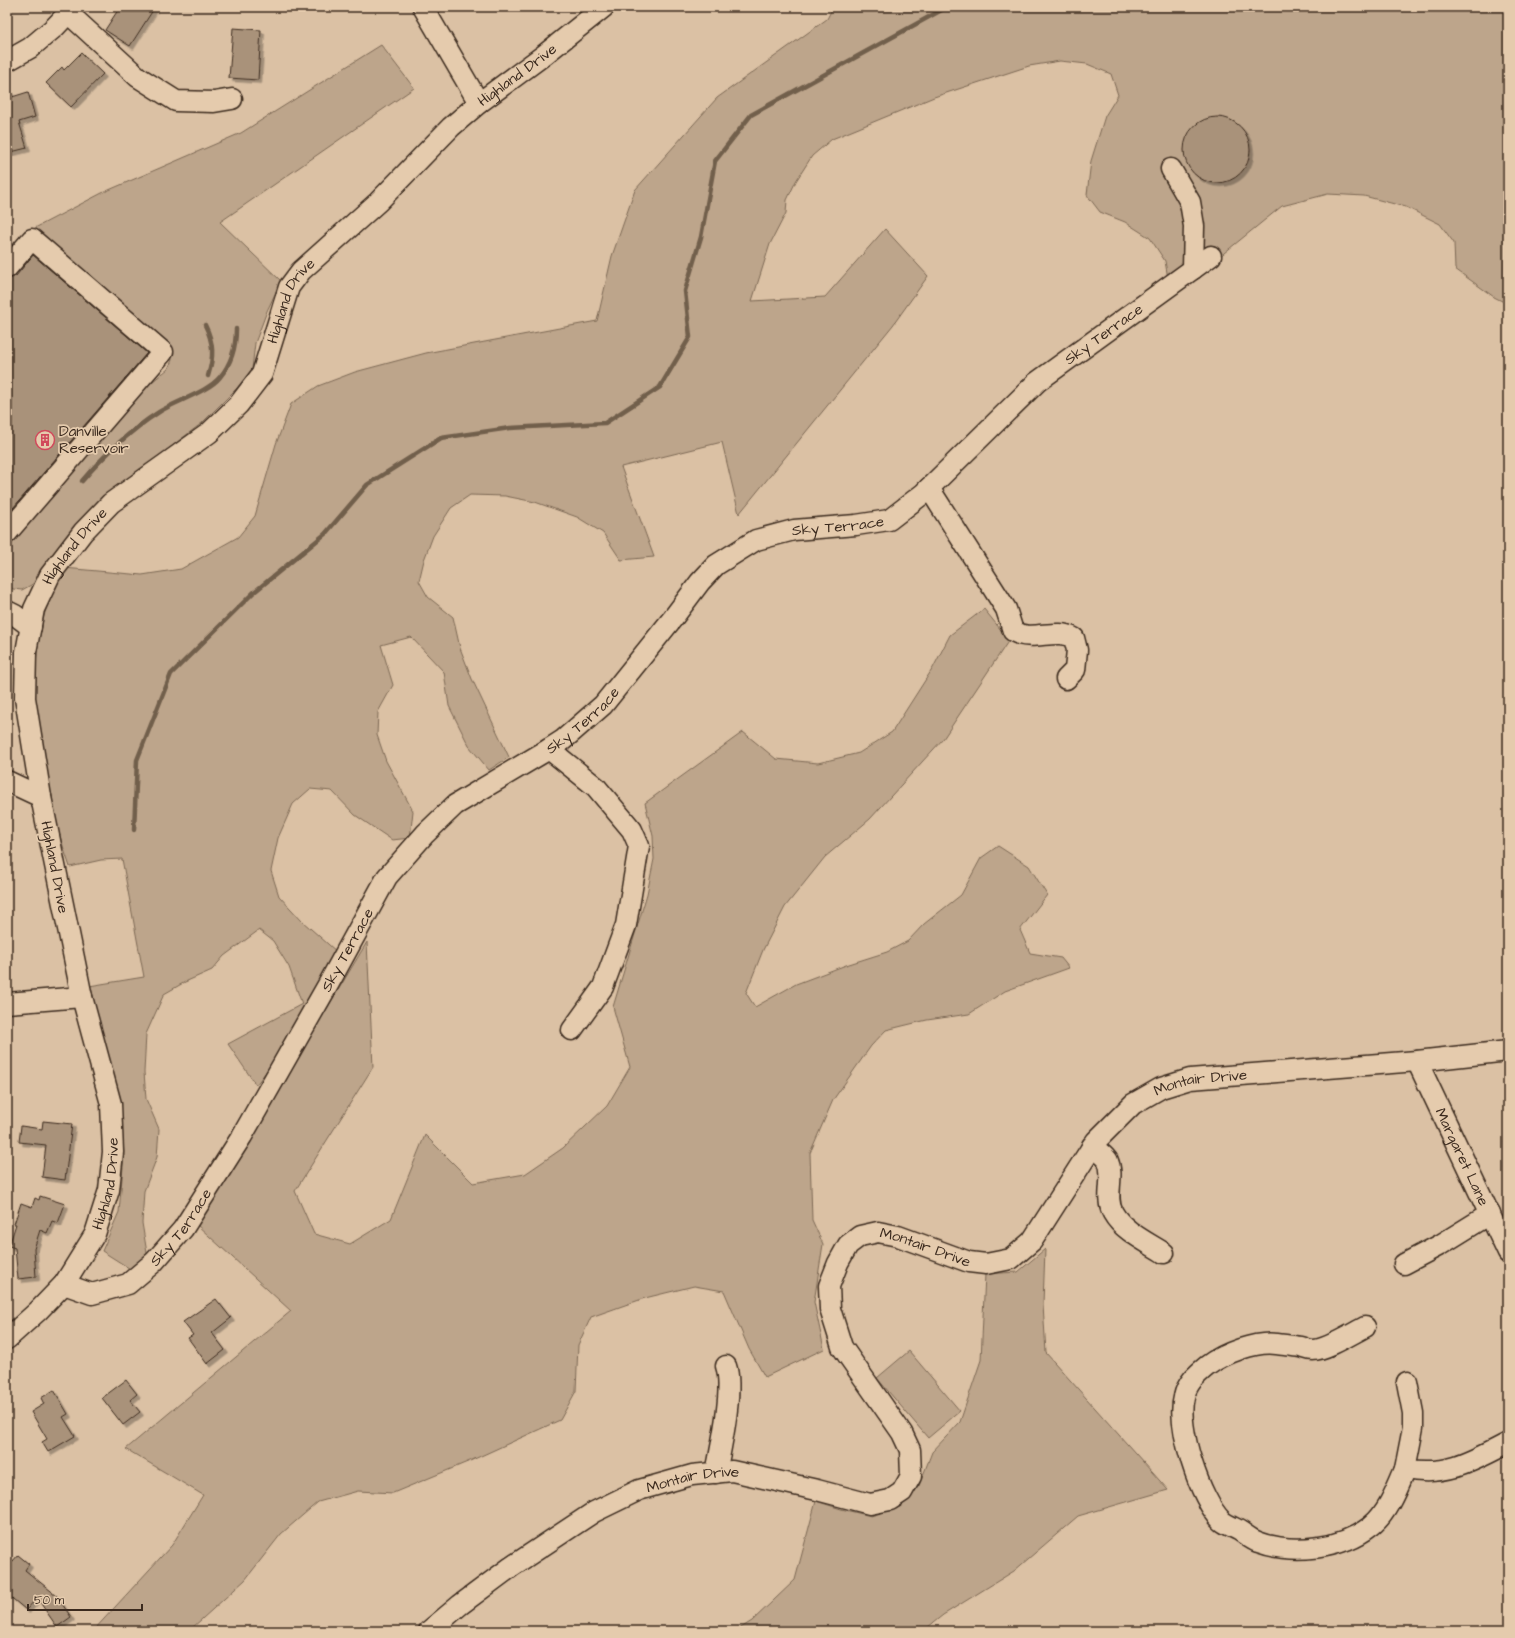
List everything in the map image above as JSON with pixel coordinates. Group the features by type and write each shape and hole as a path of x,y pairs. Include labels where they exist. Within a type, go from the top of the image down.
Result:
{"street":[{"path":"423,7 479,103"},
{"name":"Highland Drive","path":"7,1339 38,1311 64,1284 95,1234 109,1190 113,1152 111,1104 82,997 41,796 25,698 26,652 34,609 50,575 83,532 111,503 209,433 240,404 262,374 289,287 301,271 378,202 451,127 479,103 544,55 604,7"},
{"path":"7,60 30,48 71,10 138,77 176,101 214,102 232,99"},
{"path":"1171,169 1186,194 1191,208 1194,226 1193,269"},
{"path":"7,268 32,239 163,352 7,533"},
{"name":"Sky Terrace","path":"64,1284 92,1294 128,1284 154,1262 183,1229 242,1136 387,877 425,834 455,806 549,750 563,740 603,705 700,582 716,565 756,540 786,532 794,530 856,526 889,520 929,488 1037,382 1211,256"},
{"path":"929,488 1006,609 1013,632 1035,636 1068,634 1074,638 1077,650 1075,670 1066,680"},
{"path":"7,611 31,627"},
{"path":"549,750 596,788 632,830 639,846 626,925 604,987 572,1030"},
{"path":"7,781 41,796"},
{"path":"7,1003 82,997"},
{"name":"Montair Drive","path":"428,1631 460,1604 511,1567 594,1512 639,1490 692,1475 732,1471 817,1490 870,1504 890,1500 902,1492 911,1476 910,1450 902,1433 842,1347 830,1309 829,1286 838,1263 848,1245 860,1236 878,1232 898,1236 969,1262 986,1264 1011,1258 1032,1241 1096,1141 1133,1104 1161,1088 1190,1079 1417,1061 1508,1051"},
{"name":"Margaret Lane","path":"1417,1061 1508,1254"},
{"path":"1092,1146 1108,1161 1110,1179 1109,1203 1112,1212 1118,1221 1129,1230 1164,1252"},
{"path":"1404,1264 1440,1245 1490,1214"},
{"path":"1365,1327 1337,1341 1313,1350 1301,1347 1265,1343 1238,1350 1209,1365 1191,1380 1184,1397 1182,1415 1187,1445 1204,1494 1213,1511 1223,1522 1257,1542 1274,1547 1288,1548 1328,1545 1347,1541 1372,1526 1394,1496 1405,1470 1414,1428 1413,1413 1407,1382"},
{"path":"716,1473 725,1421 728,1388 728,1371 726,1366"},
{"path":"1405,1470 1422,1472 1445,1470 1462,1466 1508,1443"}],"shaded area":[{"path":"833,7 1508,7 1508,304 1494,297 1455,269 1454,243 1440,224 1406,207 1364,196 1328,194 1282,206 1171,296 1165,261 1150,238 1125,222 1100,212 1087,195 1091,161 1105,116 1118,95 1111,74 1087,64 1060,61 1029,66 934,97 832,139 812,156 796,181 787,200 786,213 770,244 752,301 825,297 885,229 928,276 893,325 739,514 722,442 621,467 654,557 621,560 603,533 577,517 535,502 505,496 470,495 451,508 433,536 424,560 419,581 428,597 453,617 460,648 472,679 509,757 489,770 469,746 449,706 444,672 411,637 381,645 393,685 378,712 377,735 386,761 413,811 410,838 392,840 355,815 332,791 310,789 293,804 278,838 271,871 279,896 302,921 337,952 294,1035 256,1085 228,1044 302,1004 289,967 273,941 259,930 224,956 212,970 185,982 164,994 146,1034 144,1072 146,1099 159,1129 157,1157 144,1191 142,1223 147,1253 132,1270 102,1251 119,1212 124,1156 121,1107 89,986 144,977 122,859 101,860 70,867 52,807 39,743 35,678 38,646 46,610 64,568 142,575 181,569 238,537 255,516 276,444 291,404 318,386 355,372 426,353 597,321 612,256 635,190 717,98 827,19"},
{"path":"381,45 414,88 220,222 281,281 267,311 255,343 252,369 237,388 202,423 99,502 40,580 22,590 13,589 7,585 7,550 15,537 137,394 168,369 172,360 170,351 165,342 33,229 102,193 241,133"},
{"path":"984,609 1009,640 943,739 870,819 825,857 785,907 763,950 746,993 755,1007 796,984 846,965 887,952 908,941 924,924 961,895 981,858 998,846 1029,866 1047,895 1020,930 1030,953 1061,958 1069,968 1005,991 969,1014 927,1020 886,1030 871,1046 833,1100 810,1153 812,1220 823,1244 814,1302 824,1349 765,1377 749,1349 724,1291 694,1286 645,1298 591,1317 578,1345 576,1391 560,1420 470,1461 393,1493 358,1491 318,1502 281,1534 245,1580 192,1628 185,1631 93,1631 172,1545 203,1495 126,1449 291,1311 197,1225 367,942 373,1067 295,1191 314,1234 350,1244 391,1219 425,1135 473,1183 525,1174 563,1148 607,1106 630,1067 613,1007 647,894 654,859 653,836 645,803 743,732 776,759 818,763 859,753 892,732 933,668 950,635"},
{"path":"1045,1249 1043,1304 1046,1353 1168,1490 1078,1516 1014,1571 943,1615 923,1631 736,1631 752,1621 795,1580 816,1501 871,1516 900,1507 919,1486 932,1452 960,1422 981,1360 985,1274 1018,1272"},
{"path":"909,1351 960,1411 928,1438 877,1378"}],"building":[{"path":"120,7 155,7 130,46 105,30"},
{"path":"233,28 261,30 258,80 229,78"},
{"path":"81,53 103,74 71,107 46,83 62,67 64,70"},
{"path":"7,91 10,91 12,97 28,92 35,117 19,122 27,148 7,153"},
{"path":"1217,117 1229,120 1240,127 1247,138 1250,150 1247,162 1240,173 1229,180 1217,183 1205,180 1194,173 1187,162 1184,150 1187,138 1194,127 1205,120"},
{"name":"Danville Reservoir","path":"33,255 147,353 7,515 7,279 16,276"},
{"path":"43,1121 72,1124 65,1180 42,1177 46,1145 19,1142 21,1126 42,1129"},
{"path":"40,1196 65,1204 58,1223 52,1221 47,1233 40,1230 34,1249 36,1277 18,1279 15,1248 9,1246 16,1224 14,1224 21,1203 32,1207 35,1198 39,1200"},
{"path":"216,1299 231,1318 212,1333 225,1350 207,1364 188,1338 193,1335 183,1322"},
{"path":"126,1380 137,1394 130,1400 140,1412 123,1425 102,1398"},
{"path":"54,1390 68,1414 63,1417 75,1436 48,1452 42,1442 47,1439 31,1412 44,1404 41,1398"},
{"path":"18,1555 29,1564 25,1570 56,1595 71,1617 57,1627 37,1598 26,1610 7,1594 7,1568"}],"waterway":[{"path":"134,830 137,760 171,674 253,593 325,534 367,485 441,438 510,428 605,423 660,387 690,337 685,291 701,237 715,161 751,115 947,7"},
{"path":"205,325 210,338 212,350 208,376"},
{"path":"82,481 108,453 139,426 159,412 200,392 215,382 224,372 230,361 234,348 236,329"}],"place":[{"name":"Danville Reservoir","path":"45,440"}]}
